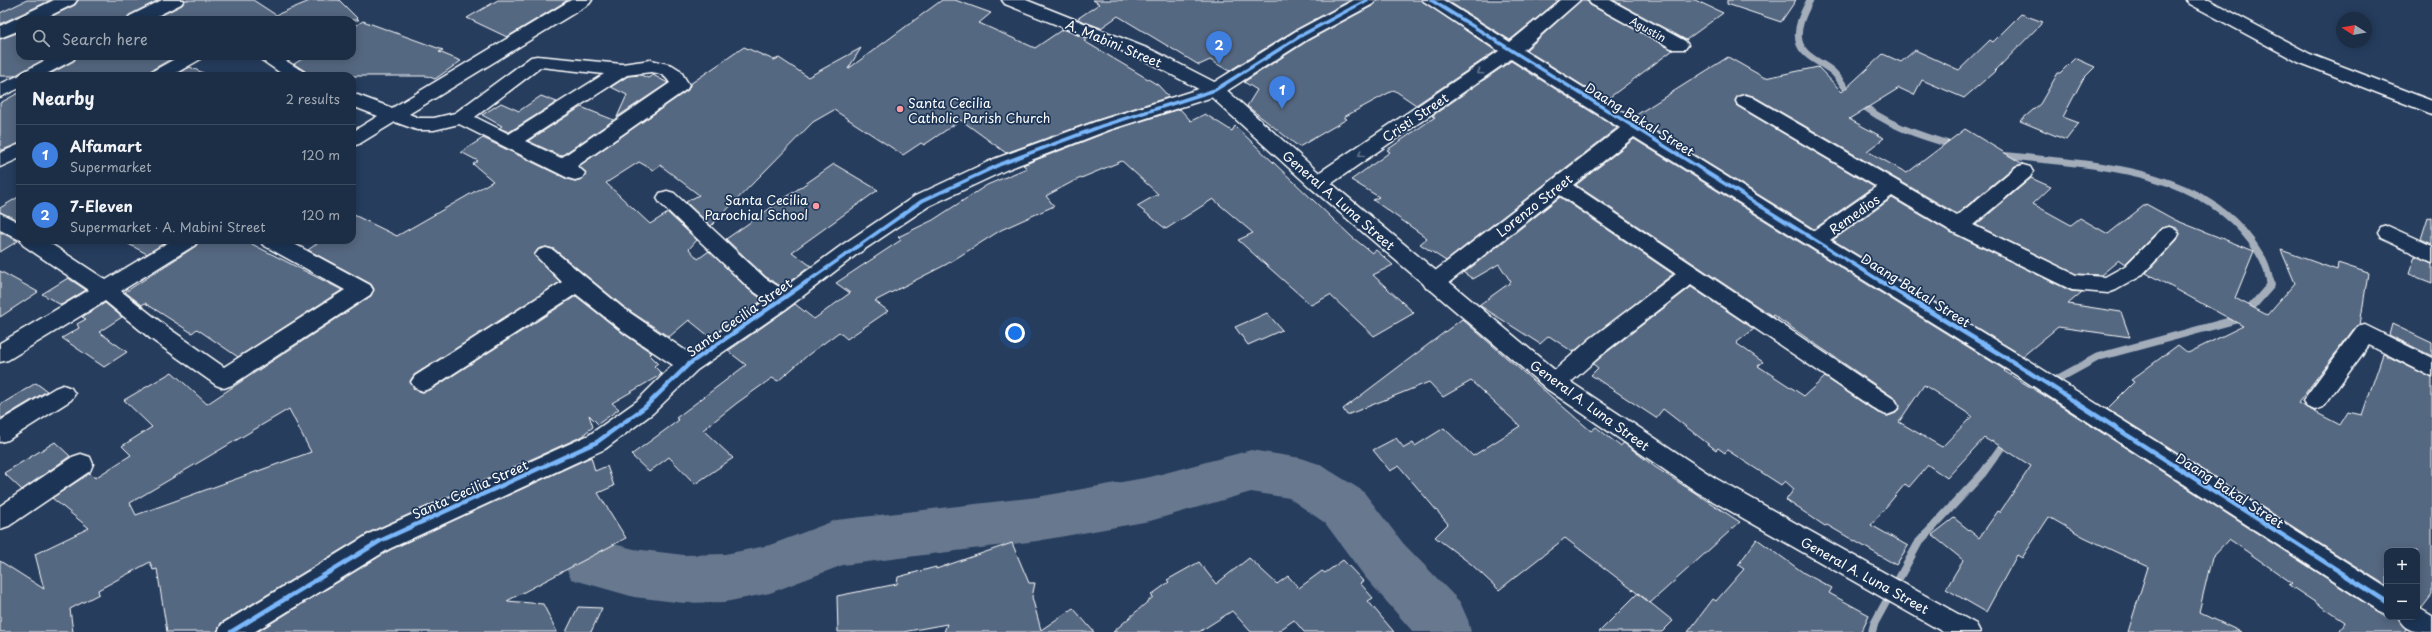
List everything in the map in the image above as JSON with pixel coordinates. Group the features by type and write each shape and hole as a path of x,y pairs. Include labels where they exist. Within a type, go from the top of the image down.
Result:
{"street":[{"path":"35,16 68,0"},
{"path":"144,16 175,0"},
{"path":"356,138 583,0"},
{"name":"A. Mabini Street","path":"1011,0 1148,55 1216,90"},
{"name":"Santa Cecilia Street","path":"231,632 380,541 597,442 645,406 689,364 782,300 849,250 922,201 1022,156 1102,126 1216,90 1302,35 1367,0"},
{"name":"Daang Bakal Street","path":"1431,0 2021,367 2384,600"},
{"path":"1512,50 1571,0"},
{"name":"Agustin","path":"1597,0 1679,45"},
{"path":"2196,0 2304,58 2432,108"},
{"path":"0,33 16,26"},
{"name":"Cristi Street","path":"1318,184 1512,50"},
{"path":"37,72 59,60"},
{"path":"163,72 186,60"},
{"path":"272,60 291,72"},
{"path":"356,101 392,116 417,124 434,124 461,118 537,61 622,70 651,66 666,69 674,74 680,85 569,170 461,118"},
{"path":"511,142 622,70"},
{"path":"0,91 16,83"},
{"name":"General A. Luna Street","path":"1216,90 1318,184 1434,283 1555,383 1706,485 1967,632"},
{"path":"1745,101 1958,226 2072,282 2108,286 2133,271 2169,234"},
{"name":"Lorenzo Street","path":"1434,283 1634,127"},
{"path":"0,161 16,152"},
{"path":"1958,226 2023,172"},
{"path":"1559,185 1887,406"},
{"name":"Remedios","path":"1816,240 1891,187"},
{"path":"667,198 757,283 782,300"},
{"path":"0,220 16,230"},
{"path":"2388,233 2432,255"},
{"path":"36,244 106,290 159,333 224,379 362,290 277,244"},
{"path":"0,354 181,244"},
{"path":"546,256 576,284 638,332 689,364"},
{"path":"1555,383 1598,345 1692,274"},
{"path":"422,382 576,284"},
{"path":"2315,401 2365,334 2432,368"},
{"path":"0,433 63,394"},
{"path":"4,509 81,464"},
{"path":"2416,620 2432,631"}],"building":[{"path":"27,0 51,0 0,24 0,13"},
{"path":"78,0 159,0 128,16 52,16 75,5"},
{"path":"185,0 253,0 276,15 312,0 339,0 355,16 160,16 182,5"},
{"path":"498,0 568,0 507,37 467,18"},
{"path":"942,0 955,0 991,13 979,23 1035,48 1063,29 1087,39 1084,41 1158,85 1169,97 1094,121 1006,153 961,120 924,145 921,143 903,155 834,110 813,122 711,226 686,202 699,195 660,165 653,170 639,162 606,183 650,224 668,213 697,240 689,249 698,259 709,251 748,289 763,300 710,337 689,320 669,337 624,307 554,249 546,247 538,249 534,255 560,282 414,375 410,381 414,389 422,392 432,389 576,296 624,334 652,353 649,354 658,363 654,366 662,374 612,403 619,409 598,424 589,415 593,427 585,433 585,435 370,532 221,623 217,632 167,632 157,569 153,570 150,562 98,590 99,594 70,609 73,632 0,632 0,561 44,589 35,554 89,528 52,498 90,473 95,478 131,455 122,446 152,427 124,400 172,372 207,404 371,296 374,289 371,284 308,250 316,244 356,244 356,216 397,236 493,181 473,164 478,161 461,152 483,138 567,179 575,181 582,179 586,173 579,166 688,90 690,84 744,47 774,60 779,58 808,77 861,48 848,69","holes":["289,409 311,452 136,515 130,503"]},
{"path":"1093,0 1351,0 1295,30 1229,71 1210,60 1199,65 1118,16 1101,28 1077,19 1099,4"},
{"path":"1377,0 1421,0 1496,51 1416,105 1394,90 1344,117 1347,119 1299,147 1247,106 1257,90 1244,82 1309,40 1374,5"},
{"path":"1446,0 1559,0 1510,40"},
{"path":"1581,0 1587,0 1590,5 1673,50 1606,100 1526,50"},
{"path":"1613,0 1695,0 1723,13 1686,40"},
{"path":"1727,0 1796,0 1781,22 1727,4"},
{"path":"2021,14 2043,22 1993,73 1964,98 1922,80 1914,95 1899,88 1849,119 1884,138 1867,151 1907,173 1965,129 2023,164 2015,166 1957,214 1753,96 1745,94 1738,96 1735,100 1737,106 1874,187 1814,229 1633,117 1728,57 1765,78 1818,67 1842,92 1883,54 1901,62 1915,50 1959,70 1990,40 1993,42"},
{"path":"363,21 443,50 439,52 461,61 435,79 427,76 356,76 356,72 306,72 294,64 300,60 356,60 356,25"},
{"path":"16,33 16,60 43,60 21,72 16,72 16,75 14,76 0,76 0,39"},
{"path":"2075,58 2095,67 2083,79 2063,117 2079,123 2066,140 2020,121 2040,104 2058,73 2060,73"},
{"path":"169,60 149,72 53,72 74,61"},
{"path":"1511,61 1617,128 1446,261 1420,244 1427,238 1373,200 1379,197 1351,180 1390,152 1387,150 1435,117 1432,116"},
{"path":"190,67 201,72 181,72"},
{"path":"641,75 648,78 653,75 668,83 617,117 627,95 611,87 628,76"},
{"path":"16,94 16,145 0,151 0,103"},
{"path":"541,96 557,102 509,132 499,128 502,126 482,115 501,103 519,111"},
{"path":"581,107 614,120 561,156 528,141"},
{"path":"1180,109 1191,121 1205,114 1232,131 1235,126 1352,237 1372,253 1376,250 1393,265 1373,275 1414,313 1374,336 1330,295 1311,305 1238,240 1253,233 1213,199 1166,229 1137,206 1158,194 1122,161 1074,181 1046,196 1054,206 1001,230 947,264 875,301 888,311 847,339 839,332 808,355 778,381 772,378 737,403 703,430 733,458 695,484 669,457 649,472 631,455 679,420 676,418 746,365 728,351 795,304 814,319 850,293 836,283 901,240 898,237 933,220 987,185 1027,168 1023,165 1110,131"},
{"path":"1634,139 2005,370 2004,371 2053,401 2384,615 2384,620 2399,620 2406,629 2404,632 2339,632 2345,622 2289,585 2292,583 2229,539 2212,557 2199,612 2241,632 2128,632 2148,567 2084,537 2049,517 2022,558 2017,555 1986,612 1946,589 1963,560 1932,535 1954,518 1979,538 1998,511 2000,512 2031,466 1992,441 1991,442 1984,438 1947,478 1928,465 1909,487 1905,484 1871,525 1908,546 1896,565 1827,525 1825,526 1786,500 1794,489 1785,481 1781,485 1727,450 1725,453 1718,448 1716,450 1663,409 1656,418 1591,375 1598,368 1593,364 1691,287 1754,329 1736,343 1763,362 1758,366 1804,396 1825,377 1878,413 1888,416 1896,413 1900,407 1896,399 1773,315 1772,316 1576,185","holes":["1924,385 1972,416 1942,447 1899,422"]},
{"path":"834,164 878,190 792,252 811,266 782,287 766,277 726,239"},
{"path":"2031,178 2051,187 2033,204 2071,225 2080,218 2108,234 2146,204 2175,220 2254,251 2235,298 2267,315 2295,283 2281,250 2337,270 2338,263 2368,273 2360,325 2356,326 2298,403 2340,425 2348,412 2362,415 2383,354 2432,378 2432,595 2422,608 2420,607 2420,548 2384,548 2384,584 2107,409 2134,382 2131,380 2178,345 2188,353 2243,326 2146,273 2177,240 2180,233 2176,228 2169,226 2161,228 2125,264 2119,260 2101,275 2076,274 1976,225"},
{"path":"1560,197 1673,274 1573,352 1549,336 1540,344 1479,305 1511,282 1499,264 1473,279 1464,273"},
{"path":"16,198 16,219 0,212 0,208"},
{"path":"1892,198 1950,232 2071,291 2082,292 2068,304 2121,312 2130,337 2058,327 2023,356 1833,240"},
{"path":"2428,217 2432,218 2432,244 2421,239"},
{"path":"0,232 16,240 16,242 0,252"},
{"path":"128,244 163,244 147,254"},
{"path":"197,244 252,244 342,290 238,357 197,329 192,333 145,303 142,305 125,292"},
{"path":"2415,256 2432,263 2432,283 2409,274"},
{"path":"0,271 38,292 0,317"},
{"path":"68,278 86,290 61,305 42,294"},
{"path":"105,303 122,317 99,332 127,352 104,367 62,338 79,328 77,324 86,319 82,317"},
{"path":"1267,313 1282,330 1248,345 1235,327"},
{"path":"1462,319 1591,431 1596,427 1620,446 1624,443 1655,467 1740,522 1650,603 1565,538 1499,590 1471,564 1435,537 1448,524 1399,466 1390,471 1373,450 1396,438 1404,448 1413,443 1415,446 1444,428 1473,456 1520,426 1471,381 1443,397 1429,382 1347,415 1343,409"},
{"path":"2392,324 2432,343 2432,356 2389,335"},
{"path":"36,383 47,391 2,418 0,417 0,405"},
{"path":"55,442 70,456 22,490 4,473"},
{"path":"591,457 595,471 607,466 614,486 598,493 626,538 507,601 543,604 557,632 257,632 390,550"},
{"path":"1757,539 1804,573 1832,588 1829,593 1869,615 1861,632 1688,632 1713,599 1716,601 1744,569 1738,565"},
{"path":"1012,543 1029,583 1035,583 1032,597 1041,630 1073,608 1094,632 944,632 947,624 903,632 838,632 837,596 897,584 898,577 936,567 936,569"},
{"path":"1249,558 1277,584 1288,576 1299,588 1322,571 1325,573 1343,560 1363,581 1360,583 1373,598 1368,601 1394,632 1304,632 1294,620 1277,632 1251,632 1232,611 1199,632 1113,632 1153,597 1151,595 1169,582 1167,580 1199,562 1216,584"},
{"path":"1638,593 1673,621 1662,632 1599,632"},
{"path":"578,607 602,608 591,632 566,632"}],"waterway":[{"path":"1810,0 1801,20 1798,36 1804,51 1832,71 1855,99 1866,108 1902,128 1956,146"},
{"path":"2001,155 2068,162 2137,173 2170,183 2201,197 2228,216 2251,241 2263,260 2270,282"},
{"path":"2054,381 2098,357 2242,318 2271,285 2270,281"},
{"path":"1872,632 1874,624 1919,542 1983,473 2008,438"},
{"path":"590,562 634,573 684,579 725,578 770,569 808,556 836,543 922,531 1037,519 1150,499 1251,471 1301,479 1344,507 1384,560 1440,620 1442,632"}],"cycle path":[{"path":"231,632 380,541 597,442 645,407 689,364 782,300 849,250 922,201 1001,164 1102,126 1215,90 1302,35 1367,0"},
{"path":"1431,0 1732,190 2021,367 2384,600"}],"place":[{"name":"7-Eleven","path":"1219,64"},
{"name":"Santa Cecilia Catholic Parish Church","path":"900,109"},
{"name":"Alfamart","path":"1282,109"},
{"name":"Santa Cecilia Parochial School","path":"816,206"}]}
